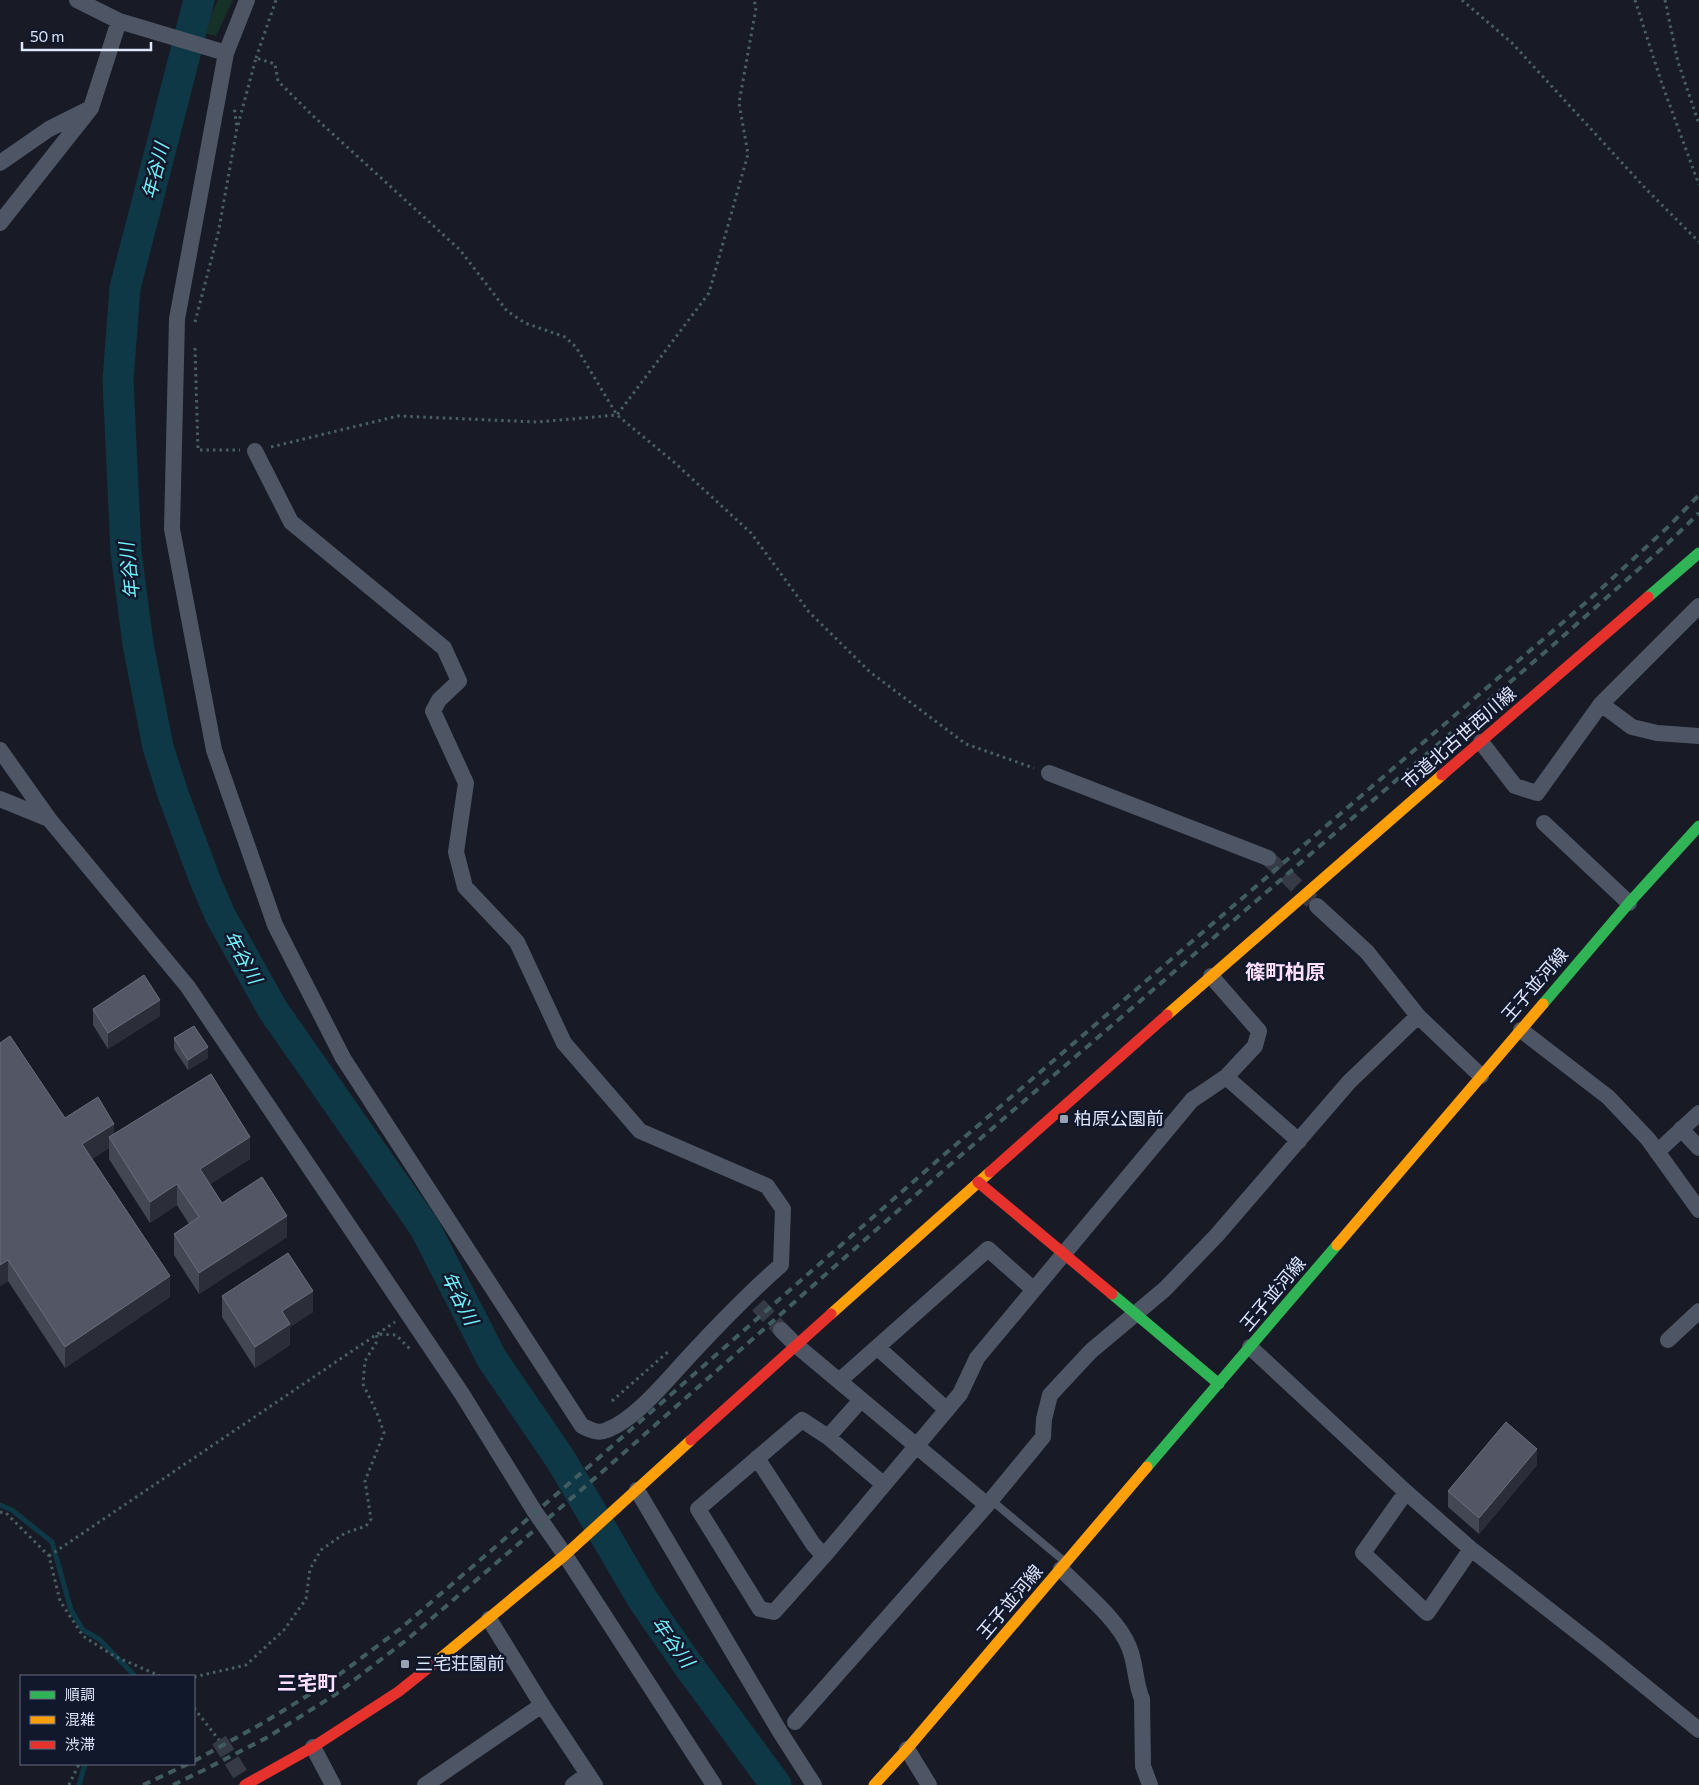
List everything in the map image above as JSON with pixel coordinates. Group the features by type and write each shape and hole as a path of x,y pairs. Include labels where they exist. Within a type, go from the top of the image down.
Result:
{"street":[{"path":"78,0 118,21 226,53"},
{"path":"247,0 226,53 177,319 172,529 214,750 275,925 343,1058 582,1426 596,1432 606,1431 620,1423 647,1401 752,1300 781,1265 783,1209 767,1186 640,1132 564,1043 517,942 465,887 456,852 466,783 433,711 439,700 459,681 444,648 291,522 255,450"},
{"path":"0,223 91,108 118,21"},
{"path":"0,163 49,129 91,108"},
{"name":"市道北古世西川線","path":"245,1785 313,1747 398,1692 489,1619 622,1504 796,1345 1241,949 1699,553"},
{"path":"1481,742 1515,786 1536,793 1601,704 1699,606"},
{"path":"1601,704 1632,727 1657,733 1699,736"},
{"path":"0,750 49,819 188,988 462,1394 535,1512 570,1550 712,1784"},
{"path":"1049,774 1268,858"},
{"path":"0,799 49,819"},
{"path":"1544,823 1629,903"},
{"name":"王子並河線","path":"874,1785 907,1749 1629,903 1699,826"},
{"path":"1318,906 1367,952 1418,1016 1481,1076"},
{"path":"883,1484 828,1436 802,1420 698,1509 760,1609 774,1612 824,1556 947,1410 960,1394 977,1358 1192,1100 1226,1077 1255,1046 1259,1031 1211,976"},
{"path":"796,1722 989,1503 1044,1437 1044,1419 1050,1395 1091,1351 1165,1289 1217,1235 1348,1082 1418,1016"},
{"path":"1520,1030 1608,1097 1648,1139 1699,1210"},
{"path":"1226,1077 1299,1141"},
{"path":"1657,1152 1699,1113"},
{"path":"1681,1129 1699,1148"},
{"path":"978,1182 1218,1384"},
{"path":"839,1381 988,1249 1033,1289"},
{"path":"1668,1340 1699,1311"},
{"path":"782,1330 796,1345 916,1446 989,1503"},
{"path":"1250,1347 1406,1492 1471,1549 1591,1642 1699,1730"},
{"path":"878,1348 947,1410"},
{"path":"828,1436 861,1400"},
{"path":"757,1458 812,1544 824,1556"},
{"path":"637,1490 780,1732 814,1785"},
{"path":"1406,1492 1363,1553 1427,1613 1471,1549"},
{"path":"1063,1566 1121,1629 1130,1648 1142,1699 1143,1766 1150,1785"},
{"path":"489,1619 542,1705 592,1780 573,1785"},
{"path":"424,1785 542,1705"},
{"path":"313,1747 333,1785"},
{"path":"907,1749 929,1785"}],"lane":[{"path":"989,1503 1063,1566"}],"path":[{"path":"194,326 218,234 237,128 256,58 276,0"},
{"path":"194,345 198,450 255,450 398,416 536,422 617,415 709,293 748,154 738,103 756,8 754,0"},
{"path":"1462,0 1512,43 1646,189 1699,242"},
{"path":"1635,0 1661,81 1699,185"},
{"path":"1665,0 1678,62 1699,124"},
{"path":"256,58 275,64 278,81 311,114 460,250 506,311 525,323 564,337 576,347 617,415 675,463 752,533 809,612 870,672 966,744 1049,774"},
{"path":"233,100 237,128"},
{"path":"48,1556 408,1314"},
{"path":"377,1334 396,1335 413,1352"},
{"path":"195,1678 246,1665 284,1630 306,1599 310,1569 321,1550 345,1533 366,1526 371,1519 365,1481 384,1433 363,1384 365,1361 376,1343 377,1334"},
{"path":"0,1512 6,1513 48,1556 60,1601 83,1636 114,1656 158,1675"},
{"path":"146,1675 151,1672"},
{"path":"195,1709 218,1740"},
{"path":"69,1785 79,1765"}],"green space":[{"path":"218,0 233,0 216,36 203,33"}],"building":[{"path":"144,975 160,1000 108,1033 93,1009"},
{"path":"194,1026 208,1047 188,1060 174,1038"},
{"path":"10,1036 65,1118 98,1097 114,1124 82,1144 170,1276 65,1347 8,1260 0,1265 0,1043"},
{"path":"211,1074 250,1137 200,1169 222,1203 262,1177 287,1216 199,1273 174,1234 199,1217 177,1184 150,1202 109,1137"},
{"path":"288,1253 313,1291 282,1311 290,1324 255,1347 222,1296"},
{"path":"1506,1422 1537,1449 1479,1518 1448,1491"}],"waterway":[{"name":"年谷川","path":"199,0 125,288 118,380 126,552 138,644 158,747 173,794 220,915 273,1010 425,1228 492,1359 561,1460 643,1600 776,1785"},
{"path":"0,1505 12,1510 52,1542 71,1610 83,1630 99,1639 134,1675"},
{"path":"79,1785 85,1765"}],"tunnel":[{"path":"1268,858 1312,901"},
{"path":"758,1305 781,1330"},
{"path":"219,1740 247,1785"}],"railway":[{"path":"195,1760 263,1723 328,1683 400,1629 594,1462 938,1160 1590,599 1669,526 1699,495"},
{"path":"173,1785 268,1737 336,1694 409,1638 602,1472 944,1170 1552,646 1667,544 1699,513"},
{"path":"143,1785 186,1765"}],"traffic: fast":[{"path":"1648,597 1699,553"},
{"path":"1543,1004 1629,903 1699,826"},
{"path":"1147,1467 1337,1245"},
{"path":"1112,1294 1219,1384"}],"traffic: slow":[{"path":"1167,1015 1442,775"},
{"path":"1337,1245 1543,1004"},
{"path":"831,1314 990,1172"},
{"path":"437,1661 565,1555 691,1440"},
{"path":"874,1785 907,1749 1147,1467"}],"traffic: jam":[{"path":"1442,775 1648,597"},
{"path":"990,1172 1167,1015"},
{"path":"978,1182 1112,1294"},
{"path":"691,1440 831,1314"},
{"path":"245,1785 313,1747 398,1692 437,1661"}],"place":[{"name":"柏原公園前","path":"1064,1119"},
{"name":"三宅荘園前","path":"405,1664"}],"district":[{"name":"篠町柏原","path":"1285,972"},
{"name":"三宅町","path":"307,1683"}]}
